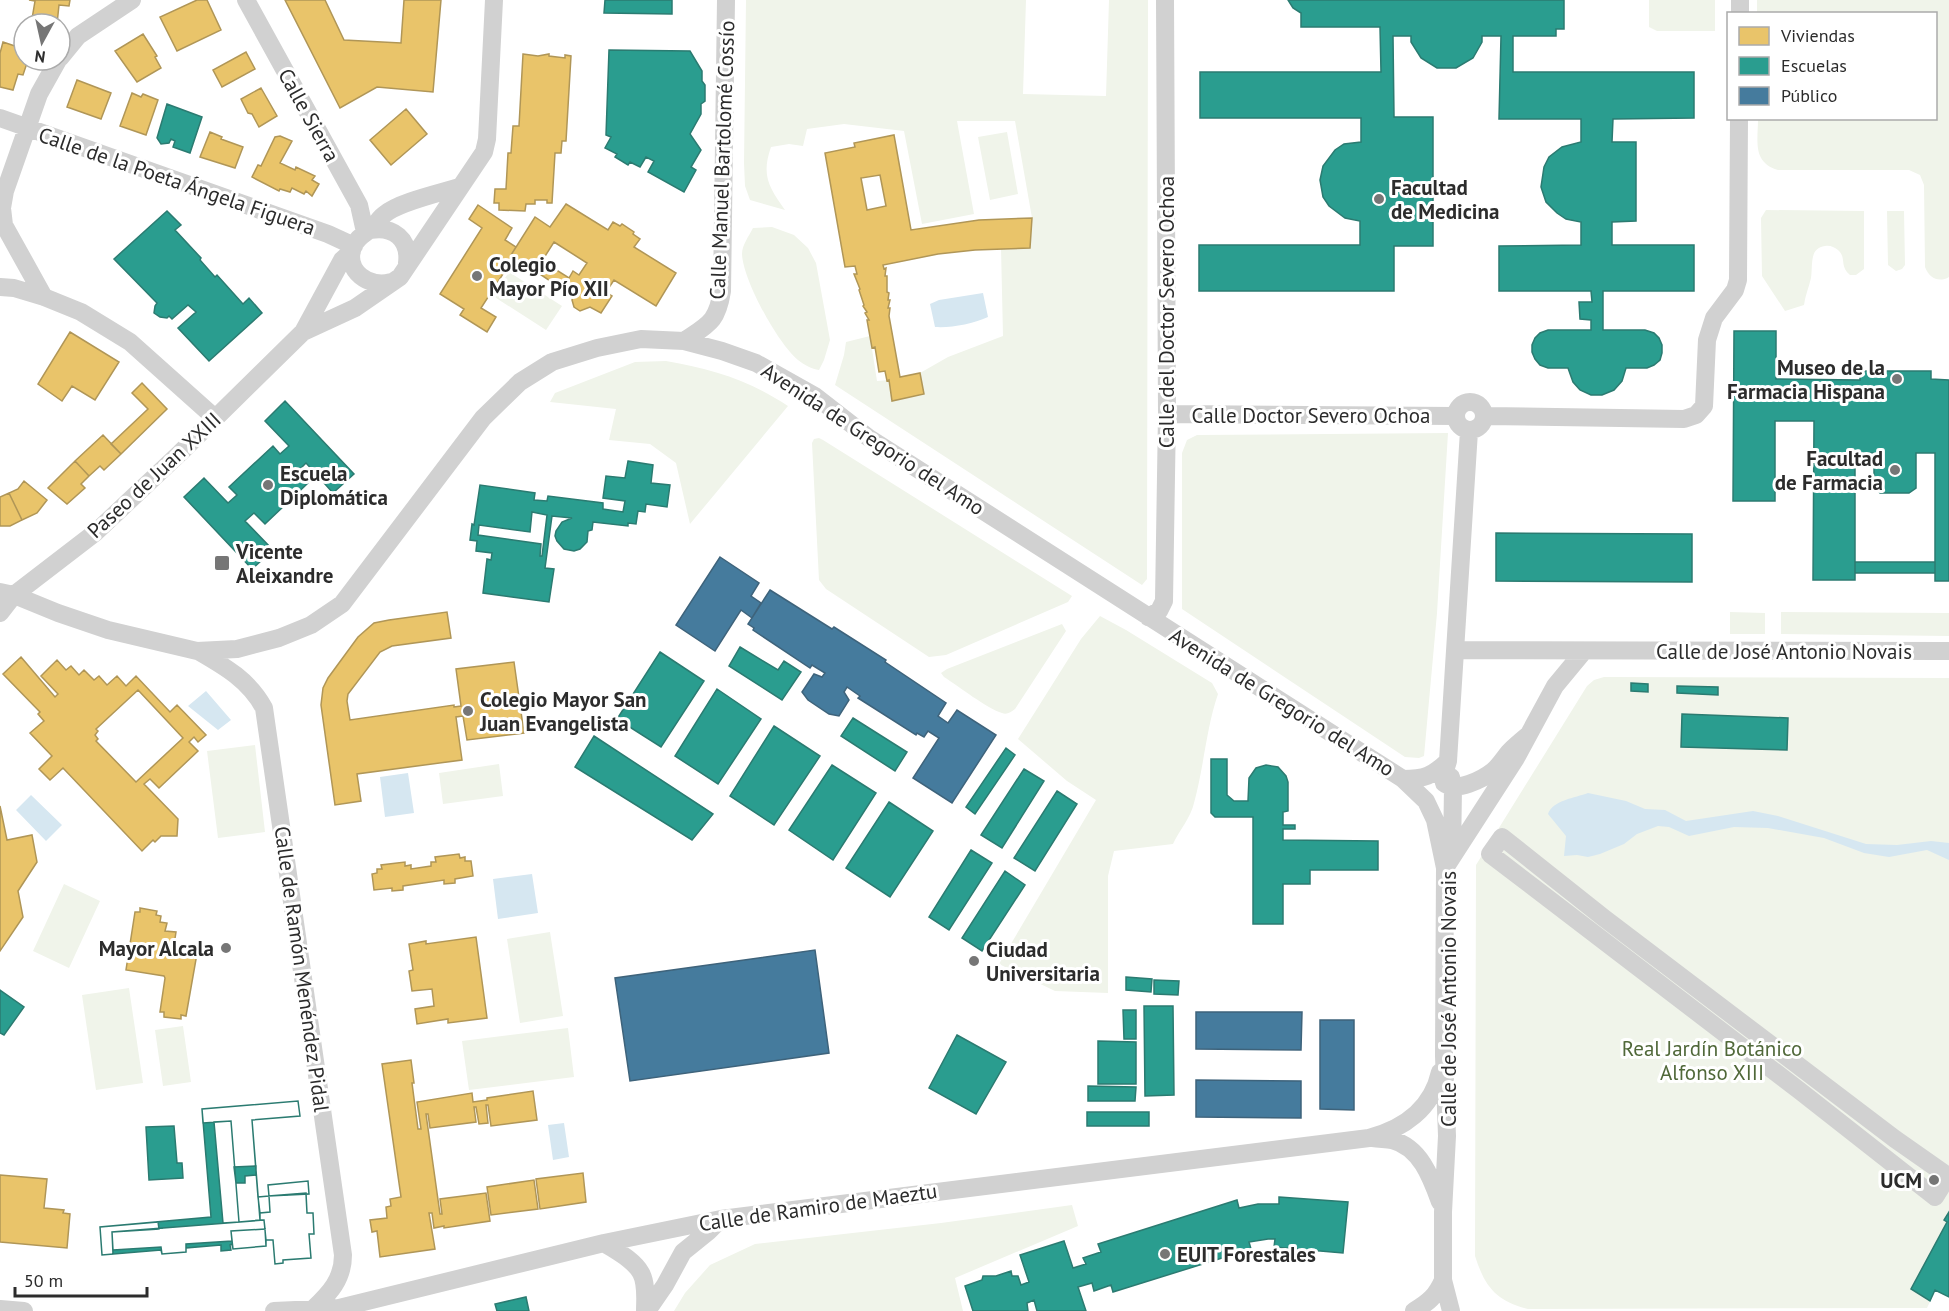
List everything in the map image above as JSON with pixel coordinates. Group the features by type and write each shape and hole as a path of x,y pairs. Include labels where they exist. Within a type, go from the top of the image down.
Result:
{"street":[{"path":"72,43 78,36 132,0"},
{"name":"Calle Sierra","path":"246,0 359,205 368,231"},
{"path":"303,332 355,308 405,270 407,263 484,153 487,139 494,0"},
{"name":"Calle Manuel Bartolomé Cossío","path":"684,341 716,317 722,291 726,0"},
{"name":"Calle del Doctor Severo Ochoa","path":"1148,618 1159,611 1164,601 1167,414 1165,0"},
{"path":"44,297 4,225 2,208 5,191 39,94 52,72"},
{"name":"Calle de la Poeta Ángela Figuera","path":"0,118 328,234 353,249"},
{"path":"1485,416 1684,419 1696,415 1704,406 1707,340 1714,318 1735,290 1738,280 1739,120"},
{"path":"303,332 342,260 353,249 358,238 385,213 459,187"},
{"path":"368,231 388,229 396,232 406,246 407,263"},
{"path":"353,249 354,269 360,276 375,284 393,281"},
{"path":"0,287 14,288 44,297 81,312 130,342 215,418"},
{"name":"Paseo de Juan XXIII","path":"0,613 7,594 96,532 303,332"},
{"name":"Avenida de Gregorio del Amo","path":"7,594 108,630 197,651 237,649 279,638 310,625 342,604 483,418 520,382 552,362 597,348 641,339 684,341 756,363 814,396 869,438 1403,779 1426,801 1449,862"},
{"path":"1471,402 1482,408 1485,416 1482,425 1469,431 1458,425 1455,416 1462,404 1471,402"},
{"name":"Calle Doctor Severo Ochoa","path":"1167,414 1455,416"},
{"path":"1449,862 1453,787 1448,761 1469,431"},
{"name":"Calle de José Antonio Novais","path":"1455,650 1949,651"},
{"name":"Calle de Ramón Menéndez Pidal","path":"197,651 240,678 255,693 264,708 343,1255 343,1266 338,1282 313,1309"},
{"name":"Calle de José Antonio Novais","path":"1450,1311 1443,1280 1443,1212 1447,1136 1444,1056 1449,862 1516,758 1555,686 1584,651"},
{"path":"1453,787 1475,781 1493,771 1527,735"},
{"path":"1403,779 1422,779 1448,761"},
{"path":"1498,837 1502,837 1696,988 1895,1139 1948,1176 1935,1197 1490,854 1498,837"},
{"name":"Calle de Ramiro de Maeztu","path":"274,1311 339,1308 604,1243 721,1219 1369,1137 1389,1132 1406,1122 1421,1109 1437,1088 1444,1056"},
{"name":"Calle de Ramiro de Maeztu","path":"1369,1137 1393,1140 1412,1151 1425,1166 1432,1179 1443,1212"},
{"path":"646,1311 665,1285 683,1252 721,1219"},
{"path":"604,1243 627,1259 641,1274 646,1311"},
{"path":"1414,1311 1430,1301 1443,1280"},
{"path":"0,1309 24,1311"}],"green space":[{"path":"746,0 1026,0 1023,94 1106,96 1109,0 1148,0 1147,579 1142,585 835,385 846,342 870,336 877,381 889,380 893,401 924,394 920,373 948,357 1003,336 1001,248 1031,228 1032,218 1015,121 957,121 974,214 922,224 904,131 844,124 807,129 803,146 789,144 771,147 767,166 768,181 785,210 750,200 745,186 744,163"},
{"path":"1649,0 1715,0 1715,31 1657,31 1649,27"},
{"path":"1757,0 1949,0 1949,277 1942,280 1935,278 1925,267 1924,185 1920,175 1909,170 1778,170 1764,162 1757,143 1758,120 1937,120 1937,12 1757,12"},
{"path":"1007,132 1018,194 990,200 978,137"},
{"path":"1766,210 1864,211 1864,269 1856,275 1850,275 1838,250 1829,246 1820,247 1814,254 1804,305 1785,311 1762,276 1761,218"},
{"path":"1887,211 1904,211 1905,265 1896,271 1888,265"},
{"path":"772,227 794,235 808,248 816,263 830,340 819,370 803,364 790,352 763,311 748,279 742,254 744,244 753,228"},
{"path":"509,272 562,306 546,330 493,296"},
{"path":"666,361 699,368 744,382 788,406 690,524 676,463 650,444 609,440 616,409 550,402 555,393 635,362"},
{"path":"1448,433 1437,613 1424,756 1405,757 1182,609 1182,453 1187,440 1197,435"},
{"path":"819,438 1072,596 1068,602 946,655 929,657 826,589 819,580 812,443 814,439"},
{"path":"1730,612 1765,613 1765,634 1730,634"},
{"path":"1781,612 1949,613 1949,636 1781,634"},
{"path":"1100,616 1212,683 1218,694 1192,808 1173,844 1114,851 1108,876 1108,993 1055,991 999,964 1096,800 1067,781 1018,739 1081,639"},
{"path":"1062,624 1066,631 1015,709 1009,713 1002,713 989,707 941,673 947,669"},
{"name":"Real Jardín Botánico Alfonso XIII","path":"1604,677 1949,678 1949,1297 1935,1291 1927,1308 1528,1309 1500,1297 1483,1276 1475,1256 1476,865 1587,686 1594,680"},
{"path":"255,745 265,832 218,838 207,751"},
{"path":"499,764 503,796 443,804 439,773"},
{"path":"64,884 100,901 69,968 33,951"},
{"path":"550,932 563,1016 520,1023 507,939"},
{"path":"129,988 143,1083 96,1090 82,995"},
{"path":"183,1026 191,1082 163,1086 155,1030"},
{"path":"568,1028 574,1077 469,1090 462,1041"},
{"path":"1072,1205 1078,1226 955,1278 963,1311 674,1311 685,1293 710,1265 755,1244 941,1223"}],"shaded area":[{"path":"983,293 988,317 962,325 935,327 930,304 939,300"},
{"path":"206,691 231,720 218,730 188,706"},
{"path":"408,773 414,813 385,817 380,777"},
{"path":"1588,793 1626,801 1645,809 1665,810 1686,821 1753,811 1778,816 1866,844 1897,845 1931,841 1949,843 1949,860 1927,850 1889,857 1864,853 1824,838 1768,828 1734,827 1689,836 1669,827 1658,826 1637,834 1624,844 1600,854 1588,857 1564,856 1566,836 1548,814 1559,803"},
{"path":"31,795 62,825 46,841 16,810"},
{"path":"532,874 538,913 498,919 493,879"},
{"path":"564,1123 569,1157 553,1160 548,1125"}],"building: Viviendas":[{"path":"29,0 70,0 69,6 59,5 58,12 33,12 35,1"},
{"path":"197,0 207,0 221,30 177,51 160,17"},
{"path":"285,0 325,0 344,40 401,43 404,0 441,0 433,92 377,87 340,108"},
{"path":"143,34 157,56 155,57 161,68 137,82 115,51"},
{"path":"3,42 12,45 12,72 24,72 23,75 18,74 13,90 0,87 0,53"},
{"path":"246,52 255,69 222,87 213,70"},
{"path":"523,54 538,56 549,54 549,56 565,58 565,55 571,56 566,141 562,141 561,153 555,153 552,203 547,203 547,200 535,200 535,204 526,204 525,211 499,210 499,203 494,203 495,189 506,189 508,153 511,153 513,126 519,126"},
{"path":"77,80 111,93 101,119 67,107"},
{"path":"261,88 277,116 259,127 241,99"},
{"path":"132,93 141,97 143,94 158,100 146,135 120,126"},
{"path":"406,109 427,134 391,165 370,140"},
{"path":"210,132 222,137 221,139 243,147 235,168 200,157"},
{"path":"894,135 911,230 979,220 1032,218 1030,248 938,254 883,265 884,269 886,268 888,300 890,300 889,316 900,377 920,373 924,394 892,401 889,380 887,381 885,371 879,372 875,347 872,348 867,320 869,320 854,274 857,274 855,266 845,267 825,153 855,147 854,143","holes":["880,175 886,206 867,210 861,178"]},
{"path":"280,136 292,141 280,163 295,170 296,167 315,176 312,180 319,184 312,196 306,191 304,194 292,188 290,192 280,189 279,191 252,177 258,165 261,166 275,137"},
{"path":"566,204 608,230 613,222 620,226 622,224 640,239 634,247 676,273 656,306 614,280 606,292 612,296 601,313 590,307 580,311 574,307 573,296 511,255 535,217 550,227","holes":["554,242 587,263 579,275 573,271 569,278 542,261"]},
{"name":"Colegio Mayor Pío XII","path":"478,205 512,228 505,240 516,247 511,255 514,257 481,308 496,317 487,332 460,315 464,309 440,294 482,228 469,219"},
{"path":"70,332 119,362 95,400 72,386 62,401 38,384"},
{"path":"142,383 167,409 121,454 111,444 148,409 132,393"},
{"path":"103,435 121,454 104,470 100,466 89,476 75,461"},
{"path":"75,461 89,476 81,484 85,488 67,504 48,488"},
{"path":"24,481 47,500 37,513 22,520 9,493 18,489"},
{"path":"9,493 22,520 10,526 0,526 0,497"},
{"name":"Colegio Mayor San Juan Evangelista","path":"447,612 451,638 392,646 380,652 348,694 350,720 454,705 454,707 461,706 456,669 514,662 524,733 467,740 463,716 456,717 462,760 357,774 361,801 335,805 321,705 323,688 328,678 358,637 374,623"},
{"path":"21,657 55,697 58,694 41,676 57,660 66,670 71,666 79,675 84,670 94,680 99,676 107,685 117,676 126,686 136,676 170,712 177,705 206,735 198,742 194,737 189,742 198,751 159,788 150,779 144,784 178,819 177,836 161,836 155,842 153,840 142,851 63,768 50,780 39,769 52,756 30,733 44,721 38,714 40,712 3,674","holes":["138,690 183,738 136,782 96,741 98,739 95,735 98,731 96,729"]},
{"path":"0,806 7,840 32,835 37,862 18,891 23,917 0,951"},
{"path":"459,854 460,858 465,857 465,861 471,861 473,876 455,879 455,883 444,884 444,880 403,886 403,890 392,891 392,888 374,890 372,874 377,873 377,869 382,869 381,865 405,862 405,866 411,865 411,869 431,866 431,862 436,862 435,857"},
{"path":"140,908 157,911 156,915 161,916 160,922 167,923 165,931 176,932 174,945 198,948 186,1016 181,1015 181,1019 164,1017 164,1012 160,1012 164,976 126,970 135,912 140,912"},
{"path":"476,937 487,1018 448,1023 448,1019 417,1024 415,1009 434,1006 432,989 412,991 409,971 413,970 409,944"},
{"path":"411,1060 418,1129 421,1129 417,1102 472,1093 473,1102 533,1091 537,1120 491,1126 488,1105 486,1105 488,1123 479,1124 476,1107 474,1107 476,1122 430,1128 428,1114 426,1114 440,1214 442,1214 440,1199 486,1193 490,1221 434,1228 432,1213 429,1213 435,1249 380,1257 377,1231 372,1232 370,1220 387,1218 386,1207 391,1206 390,1199 401,1197 382,1064"},
{"path":"583,1173 586,1202 540,1209 536,1179"},
{"path":"0,1175 47,1179 44,1208 64,1210 63,1213 70,1214 67,1248 0,1242"},
{"path":"534,1180 538,1209 491,1215 487,1187"}],"building: Escuelas":[{"path":"605,0 672,0 672,14 604,13"},
{"name":"Facultad de Medicina","path":"1288,0 1564,0 1564,29 1556,29 1556,36 1513,36 1513,72 1694,72 1694,118 1613,119 1612,142 1636,142 1636,221 1612,222 1612,245 1694,245 1694,291 1603,291 1603,330 1645,330 1654,333 1662,345 1660,360 1647,368 1626,368 1622,381 1614,390 1602,395 1591,395 1580,390 1573,382 1568,368 1548,368 1540,365 1532,352 1532,345 1540,333 1548,330 1591,330 1591,320 1580,319 1579,302 1592,302 1591,291 1499,291 1499,246 1581,245 1581,222 1566,219 1557,213 1546,202 1541,187 1544,167 1549,157 1562,147 1581,142 1581,119 1499,119 1501,36 1482,36 1482,42 1473,58 1456,68 1437,68 1421,58 1411,42 1411,36 1393,36 1394,117 1433,117 1433,246 1394,246 1394,291 1199,291 1199,245 1360,245 1360,221 1345,218 1329,206 1323,197 1320,180 1323,166 1335,150 1344,144 1361,142 1361,118 1200,118 1200,72 1381,72 1380,27 1301,27 1301,13 1293,8"},
{"path":"609,50 690,51 702,71 705,101 701,104 701,114 690,134 701,150 691,167 696,170 684,192 648,172 654,161 646,157 640,167 630,162 628,165 615,157 617,154 605,148 611,137 606,135"},
{"path":"167,104 202,117 190,153 173,147 175,141 171,139 169,143 161,144 157,138"},
{"path":"167,211 181,225 175,230 215,277 217,275 243,304 249,298 262,313 209,361 178,328 196,312 188,305 172,319 169,316 160,317 154,313 157,303 114,259"},
{"name":"Facultad de Farmacia","path":"1734,331 1776,331 1776,379 1860,380 1860,371 1931,371 1931,379 1949,380 1949,581 1935,581 1935,453 1916,453 1916,488 1909,493 1880,493 1874,487 1874,453 1855,453 1855,580 1813,580 1814,421 1775,421 1775,501 1733,501"},
{"name":"Escuela Diplomática","path":"285,401 354,474 333,493 306,463 297,472 308,483 265,524 254,513 245,521 273,550 252,569 184,497 204,478 228,503 237,495 229,487 273,446 280,454 289,446 265,421"},
{"path":"628,461 653,465 651,483 670,485 667,507 646,504 645,512 638,511 636,524 628,523 628,526 593,522 592,530 588,531 587,542 574,551 564,549 555,536 562,522 572,518 552,516 545,568 554,569 549,602 483,593 487,559 491,560 492,553 476,551 477,541 470,540 480,485 535,493 534,500 547,501 548,496 603,503 603,509 623,512 625,501 603,498 606,476 625,478","holes":["532,512 547,515 542,556 540,556 541,544 478,535 479,525 530,532"]},
{"path":"1496,533 1692,534 1692,582 1496,581"},
{"path":"1855,562 1935,562 1935,573 1855,573"},
{"path":"740,647 778,670 784,661 801,672 782,700 729,666"},
{"path":"660,652 704,681 661,747 617,719"},
{"path":"1631,683 1648,684 1648,692 1631,691"},
{"path":"1677,686 1718,687 1718,695 1677,693"},
{"path":"717,689 761,719 718,784 675,756"},
{"path":"1682,714 1788,718 1787,750 1681,747"},
{"path":"853,718 907,752 895,771 841,736"},
{"path":"774,726 820,756 774,825 730,796"},
{"path":"594,736 713,814 692,840 575,767"},
{"path":"1006,748 1015,755 975,814 966,807"},
{"path":"1211,759 1227,759 1227,795 1234,801 1248,801 1249,778 1256,768 1266,765 1278,767 1288,782 1288,811 1283,812 1283,825 1295,825 1295,829 1283,829 1283,840 1378,841 1378,870 1310,870 1310,884 1283,884 1283,924 1253,924 1253,817 1215,817 1211,813"},
{"path":"832,765 876,793 833,860 789,830"},
{"path":"1024,769 1044,781 1002,848 981,835"},
{"path":"1057,791 1077,804 1035,871 1014,858"},
{"path":"889,802 933,831 890,897 846,868"},
{"path":"971,850 992,863 949,930 929,917"},
{"path":"1005,871 1025,885 982,951 962,938"},
{"path":"1126,977 1152,979 1151,992 1126,990"},
{"path":"1154,980 1179,981 1178,995 1154,994"},
{"path":"0,990 24,1007 4,1035 0,1033"},
{"path":"1144,1006 1173,1006 1174,1095 1145,1096"},
{"path":"1123,1010 1136,1010 1136,1039 1124,1039"},
{"path":"957,1035 1006,1062 976,1114 929,1088"},
{"path":"1098,1041 1136,1042 1136,1084 1098,1084"},
{"path":"1088,1086 1136,1087 1135,1101 1088,1101"},
{"path":"298,1101 300,1116 252,1120 258,1197 269,1196 268,1185 308,1181 307,1213 313,1213 314,1234 309,1234 311,1258 283,1260 283,1263 275,1264 273,1240 266,1240 266,1246 233,1249 232,1244 230,1245 231,1250 221,1251 221,1245 186,1248 186,1252 162,1254 161,1250 102,1255 100,1227 211,1217 202,1109"},
{"path":"298,1101 300,1116 252,1120 260,1220 239,1222 231,1121 203,1123 202,1109"},
{"path":"1087,1112 1149,1112 1149,1126 1087,1126"},
{"path":"231,1121 239,1222 223,1223 214,1122"},
{"path":"174,1126 177,1163 182,1163 183,1178 149,1180 146,1127"},
{"path":"256,1166 256,1175 245,1176 245,1183 236,1183 234,1167"},
{"path":"308,1181 309,1194 269,1196 268,1185"},
{"path":"306,1193 307,1213 313,1213 314,1234 309,1234 311,1258 283,1260 283,1263 275,1264 273,1240 266,1240 264,1220 260,1220 260,1213 270,1212 269,1196"},
{"path":"269,1196 270,1212 260,1213 258,1197"},
{"name":"EUIT Forestales","path":"1279,1197 1348,1202 1343,1253 1274,1247 1275,1239 1268,1239 1249,1242 1251,1249 1113,1292 1111,1285 1094,1291 1092,1283 1078,1287 1086,1311 1037,1311 1034,1300 1027,1303 1028,1311 973,1311 965,1286 982,1280 983,1276 996,1276 1011,1271 1012,1276 1018,1276 1021,1285 1029,1282 1020,1255 1064,1241 1073,1268 1086,1264 1083,1258 1101,1252 1098,1244 1237,1200 1239,1208 1258,1204 1279,1204"},
{"path":"1949,1212 1949,1297 1935,1290 1930,1301 1911,1289 1947,1222 1944,1220"},
{"path":"264,1220 265,1229 231,1231 232,1241 186,1244 186,1252 162,1254 161,1247 113,1250 112,1232"},
{"path":"158,1222 159,1229 112,1232 113,1254 102,1255 100,1227"},
{"path":"265,1229 266,1246 233,1249 231,1231"},
{"path":"526,1297 529,1311 497,1311 495,1304"}],"building: Público":[{"path":"720,557 759,583 751,596 761,603 752,618 741,610 715,651 676,625"},
{"path":"770,590 886,660 885,662 946,703 938,716 948,723 957,710 996,735 952,803 913,778 939,738 928,731 924,737 917,733 916,735 858,698 860,696 847,687 844,692 849,700 839,716 829,714 808,700 802,692 814,674 822,677 825,673 812,665 810,668 753,630 754,628 748,624"},
{"path":"815,950 829,1053 630,1081 615,978"},
{"path":"1196,1012 1302,1012 1301,1050 1196,1049"},
{"path":"1320,1020 1354,1020 1354,1110 1320,1109"},
{"path":"1196,1080 1301,1081 1301,1118 1196,1117"}],"place":[{"name":"Facultad de Medicina","path":"1379,199"},
{"name":"Colegio Mayor Pío XII","path":"477,276"},
{"name":"Museo de la Farmacia Hispana","path":"1897,379"},
{"name":"Facultad de Farmacia","path":"1895,470"},
{"name":"Escuela Diplomática","path":"268,485"},
{"name":"Vicente Aleixandre","path":"222,563"},
{"name":"Colegio Mayor San Juan Evangelista","path":"468,711"},
{"name":"Mayor Alcala","path":"226,948"},
{"name":"Ciudad Universitaria","path":"974,961"},
{"name":"UCM","path":"1934,1180"},
{"name":"EUIT Forestales","path":"1165,1254"}]}
